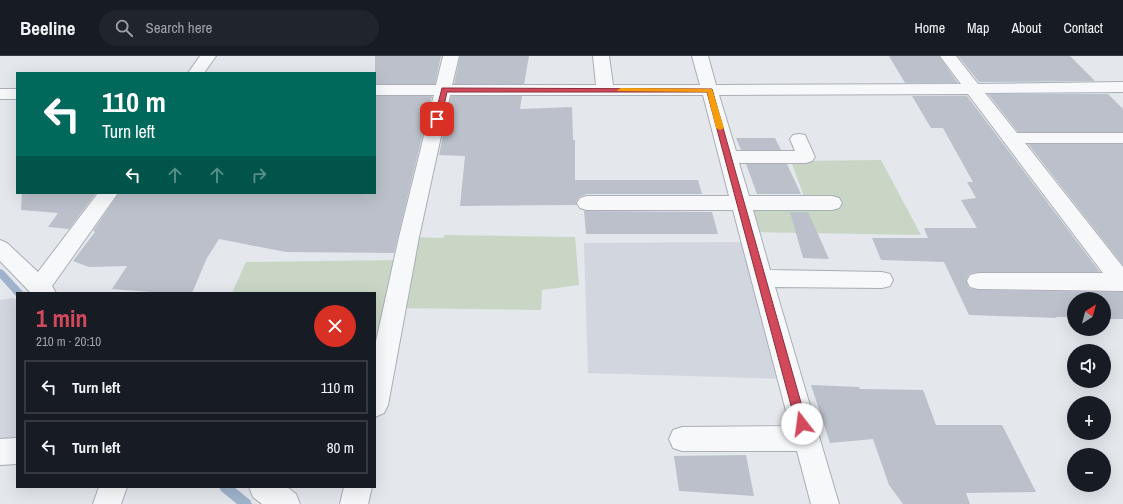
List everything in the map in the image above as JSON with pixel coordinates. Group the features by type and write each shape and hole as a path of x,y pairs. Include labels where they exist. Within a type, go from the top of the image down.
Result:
{"street":[{"path":"197,72 208,56"},
{"path":"376,400 409,237 451,56"},
{"path":"601,56 605,89"},
{"path":"700,56 824,504"},
{"path":"948,56 1123,283"},
{"path":"376,90 974,89 1123,87"},
{"path":"0,94 16,94"},
{"path":"1012,138 1123,138"},
{"path":"728,157 806,157 799,139"},
{"path":"0,248 42,290 107,194"},
{"path":"587,203 832,203"},
{"path":"762,278 882,280"},
{"path":"978,281 1123,283"},
{"path":"682,439 806,438"},
{"path":"0,452 16,451"},
{"path":"107,504 113,488"},
{"path":"263,488 286,504"},
{"path":"354,504 358,488"}],"shaded area":[{"path":"752,242 789,379 588,373 584,243"},
{"path":"14,298 16,300 16,441 0,442 0,300"}],"green space":[{"path":"881,160 921,235 749,232 741,202 806,202 791,161"},
{"path":"445,235 575,237 579,285 542,290 541,310 395,308 409,237 443,238"},
{"path":"398,260 376,360 376,292 232,292 246,262"}],"building":[{"path":"375,56 441,56 435,84 376,84"},
{"path":"460,56 529,56 524,84 454,84"},
{"path":"889,56 939,56 958,83 905,83"},
{"path":"958,56 1070,56 1095,81 979,82"},
{"path":"988,94 1108,94 1123,109 1123,132 1018,132"},
{"path":"376,96 432,96 394,253 286,252 219,239 207,258 192,292 150,292 112,289 127,266 89,267 73,261 95,232 93,231 118,194 376,194"},
{"path":"451,96 522,96 520,109 572,107 573,140 575,140 575,180 698,180 702,194 587,194 579,197 576,202 577,205 460,206 465,156 439,155"},
{"path":"912,96 967,96 1100,272 978,272 969,274 966,280 969,288 978,290 1123,292 1123,319 1111,319 1111,292 1067,292 1067,317 1056,317 1057,318 969,315 944,262 881,260 872,238 928,238 924,228 977,228 961,200 976,198 967,182 973,182 943,128 931,128"},
{"path":"736,138 775,138 781,150 741,150"},
{"path":"1028,144 1123,144 1123,265"},
{"path":"746,164 787,164 801,194 757,194"},
{"path":"22,194 95,194 69,229 48,227 58,213 21,210"},
{"path":"584,211 712,212 718,234 586,234"},
{"path":"790,212 808,212 829,259 803,258"},
{"path":"811,385 859,387 860,389 923,390 936,425 1002,425 1036,492 966,493 970,504 903,504 889,485 873,439 830,443"},
{"path":"746,455 754,496 679,491 674,456"}],"waterway":[{"path":"0,272 18,292"},
{"path":"226,488 246,504"}],"slow traffic":[{"path":"621,90 709,90 720,128"}],"route":[{"path":"437,119 444,90 709,90 802,424"}]}
